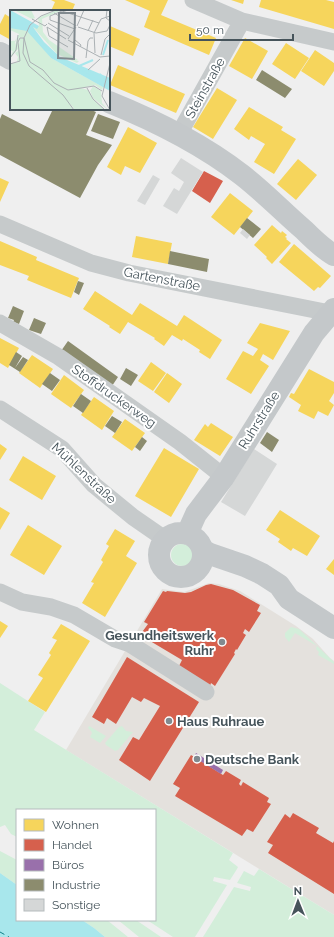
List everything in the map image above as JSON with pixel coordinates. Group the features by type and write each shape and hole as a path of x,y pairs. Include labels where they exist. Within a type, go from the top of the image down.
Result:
{"main road":[{"path":"0,53 10,58"},
{"path":"110,102 179,134 213,154 243,176 327,250"},
{"name":"Ruhrstraße","path":"188,534 196,514 224,477 314,333 332,311"},
{"path":"195,572 200,566 202,560 203,550 199,542 188,534 171,535 165,540 159,552 159,558 167,572 180,577 206,570 221,571 238,576 273,596 289,599"},
{"path":"203,550 262,574 278,585 289,599 334,628"}],"street":[{"path":"193,0 242,21 334,42"},
{"name":"Steinstraße","path":"179,134 242,21"},
{"name":"Gartenstraße","path":"0,224 91,263 129,273 332,311"},
{"name":"Stoffdruckerweg","path":"0,323 59,357 180,442 224,477"},
{"name":"Mühlenstraße","path":"0,409 62,449 94,485 133,517 165,540"},
{"path":"0,592 22,602 62,610 74,615 115,639 130,644 206,692"}],"shaded area":[{"path":"209,583 219,584 240,591 296,626 313,639 334,661 334,915 66,750 162,589 184,592"}],"green space":[{"path":"182,544 190,547 193,555 190,563 182,566 174,563 171,555 174,547"},
{"path":"291,627 299,629 334,662 334,664 318,655 319,652 316,649 317,646 295,633 289,642 285,637 285,633"},
{"path":"0,683 45,712 34,730 233,853 229,860 238,867 230,880 214,877 213,881 227,885 195,937 173,937 149,921 156,921 156,809 16,809 16,836 11,834 5,825 0,827"},
{"path":"89,726 106,736 100,743 90,737 92,733 88,728"},
{"path":"122,726 126,731 133,732 118,750 115,751 105,743 119,727"},
{"path":"0,851 16,859 16,884 0,873"},
{"path":"259,869 334,915 334,937 203,937 234,887 250,891 251,887 237,883 244,871 254,876"},
{"path":"84,921 108,921 128,937 105,937"},
{"path":"119,921 137,921 161,937 139,937"}],"water":[{"path":"0,873 16,884 16,921 84,921 105,937 0,937"}],"building: Wohnen":[{"path":"51,0 64,0 75,4 72,10 51,10 55,2"},
{"path":"125,0 168,0 161,15 216,38 209,55 144,27 150,11"},
{"path":"231,0 244,0 243,4"},
{"path":"261,0 326,0 334,2 334,29 259,7"},
{"path":"5,14 10,17 10,39 0,34 0,24"},
{"path":"110,26 140,39 133,56 110,46"},
{"path":"245,38 268,51 252,79 229,66"},
{"path":"286,43 309,58 295,79 272,64"},
{"path":"315,50 334,63 334,71 324,86 301,71"},
{"path":"118,65 185,94 176,113 110,85"},
{"path":"217,88 237,100 213,139 193,127"},
{"path":"249,107 283,127 281,130 296,139 274,174 254,162 265,144 251,136 249,140 234,129"},
{"path":"128,127 157,143 140,173 125,166 121,175 107,167"},
{"path":"298,159 317,175 296,200 277,184"},
{"path":"0,178 9,182 0,202"},
{"path":"230,193 253,211 234,235 211,217"},
{"path":"272,225 281,233 282,231 287,235 285,237 287,238 286,239 291,243 272,264 254,245"},
{"path":"136,236 172,243 168,264 132,257"},
{"path":"0,241 37,257 36,260 79,278 71,298 27,280 29,276 0,265"},
{"path":"294,244 331,276 320,288 318,287 314,291 279,262"},
{"path":"95,291 132,315 140,303 177,326 184,315 222,340 210,359 199,352 200,350 183,339 182,341 172,335 164,346 154,339 155,338 128,322 120,334 83,309"},
{"path":"260,323 290,331 273,360 263,354 260,360 269,366 251,394 226,379 243,351 253,356 258,349 247,343"},
{"path":"0,338 19,348 8,368 0,363"},
{"path":"32,355 53,369 40,388 19,373"},
{"path":"151,362 166,373 153,391 138,381"},
{"path":"309,369 334,382 334,393 329,401 334,405 328,416 318,411 314,419 298,411 301,405 289,397 291,393 294,394"},
{"path":"167,373 182,384 169,403 154,392"},
{"path":"64,375 84,390 71,408 51,394"},
{"path":"94,397 114,411 102,430 81,415"},
{"path":"125,419 145,433 132,451 112,437"},
{"path":"211,423 233,437 220,456 194,440 205,424 208,427"},
{"path":"0,444 7,449 0,460"},
{"path":"164,448 199,469 171,517 135,496"},
{"path":"23,456 56,476 42,500 9,480"},
{"path":"0,507 10,513 0,530"},
{"path":"280,510 320,536 307,556 293,548 291,551 278,542 280,539 266,530"},
{"path":"28,525 62,546 44,575 10,555"},
{"path":"115,529 135,541 126,556 137,563 105,617 82,603 94,583 91,582 103,562 101,560 109,546 106,544"},
{"path":"334,559 334,575 326,569"},
{"path":"0,621 8,626 0,638"},
{"path":"61,624 90,641 46,712 28,701 43,678 38,675 51,655 49,653 57,640 52,638"}],"building: Handel":[{"path":"204,171 223,181 210,203 192,191"},
{"path":"211,584 233,590 260,605 257,611 261,613 249,632 245,629 243,633 246,635 237,650 236,649 235,654 215,686 211,683 210,686 179,666 182,660 140,635 148,624 144,622 163,591 185,593"},
{"name":"Haus Ruhraue","path":"127,657 199,702 150,781 119,760 133,737 139,740 160,706 144,698 141,702 132,697 116,724 107,718 104,724 92,717"},
{"path":"191,755 223,775 226,771 241,780 239,784 241,786 243,782 269,798 267,802 271,804 253,832 247,829 242,836 175,796 180,788 173,784"},
{"path":"293,813 319,828 316,833 333,843 334,841 334,894 268,853 273,845 267,842 285,814 290,818"}],"building: Büros":[{"path":"196,753 223,770 221,774 194,757"}],"building: Industrie":[{"path":"262,70 292,89 285,98 256,80"},
{"path":"53,110 91,110 96,112 86,135 112,145 98,165 80,198 0,155 0,119 2,114 41,134"},
{"path":"98,114 120,122 113,139 91,131"},
{"path":"247,218 261,229 253,238 240,227"},
{"path":"170,251 209,259 207,272 168,264"},
{"path":"78,281 84,283 79,295 74,292"},
{"path":"13,306 24,311 19,324 8,318"},
{"path":"34,318 46,323 41,334 29,330"},
{"path":"68,341 118,377 112,386 61,351"},
{"path":"16,352 22,356 15,368 23,357 28,360 20,372 9,365"},
{"path":"126,368 138,375 131,386 120,379"},
{"path":"50,373 60,380 52,391 42,384"},
{"path":"81,394 91,401 83,413 73,406"},
{"path":"112,416 122,422 115,433 105,426"},
{"path":"267,432 279,440 272,452 260,443"},
{"path":"142,437 147,441 140,451 135,447"}],"building: Sonstige":[{"path":"181,158 203,172 177,214 163,206 174,188 179,191 184,182 171,173"},
{"path":"153,175 160,179 145,205 137,201"},
{"path":"243,229 250,235 247,239 240,233"},
{"path":"254,449 277,464 245,516 221,502"}],"ferry route":[{"path":"0,932 9,937"}],"place":[{"name":"Gesundheitswerk Ruhr","path":"222,642"},
{"name":"Haus Ruhraue","path":"169,721"},
{"name":"Deutsche Bank","path":"197,759"}]}
